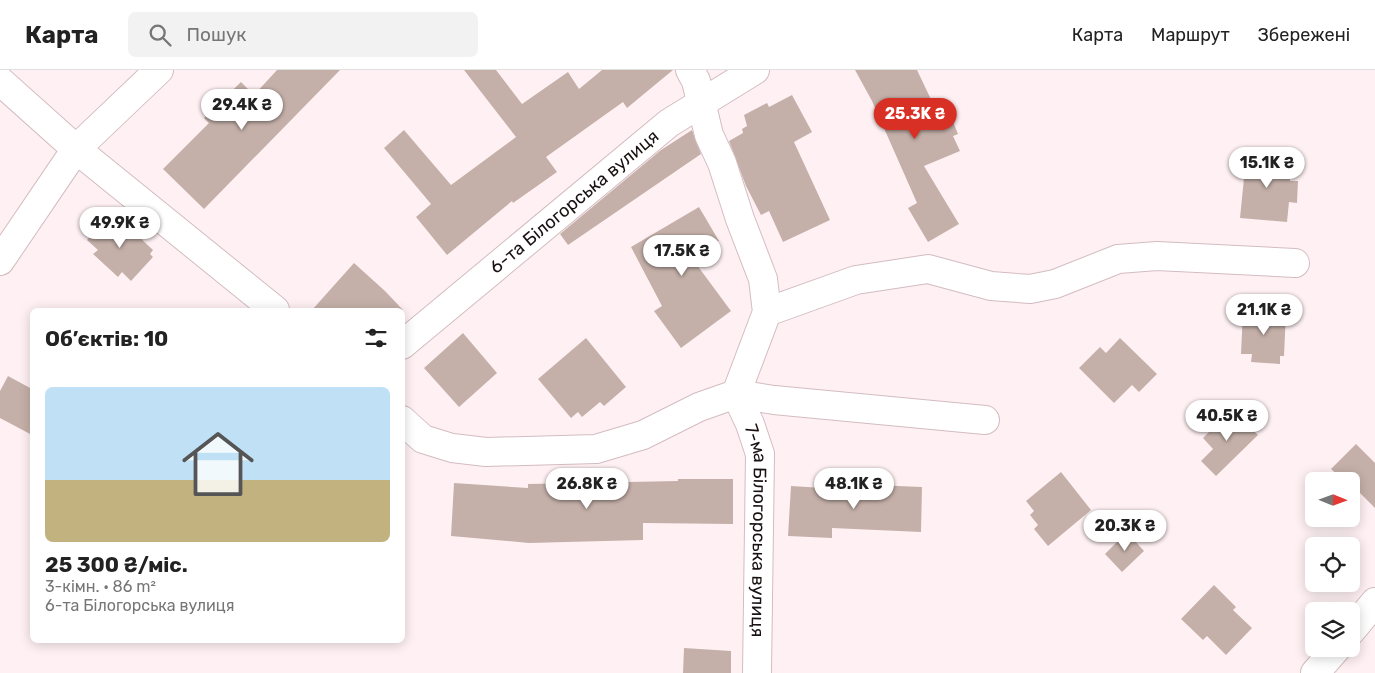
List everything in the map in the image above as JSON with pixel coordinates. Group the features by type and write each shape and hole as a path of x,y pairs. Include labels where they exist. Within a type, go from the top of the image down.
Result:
{"street":[{"path":"0,261 76,149 160,70"},
{"path":"690,70 696,81 700,106 763,279 767,312 736,394"},
{"name":"6-та Білогорська вулиця","path":"405,343 669,123 700,106 755,70"},
{"path":"0,81 76,149 273,308"},
{"path":"767,312 856,280 928,269 991,286 1030,289 1055,284 1118,259 1157,256 1295,263"},
{"path":"405,423 423,439 452,448 486,452 596,448 643,435 700,407 736,394 774,400 985,420"},
{"name":"7-ма Білогорська вулиця","path":"736,394 750,424 760,454 758,673"},
{"path":"1360,620 1375,602"},
{"path":"1315,673 1329,657"}],"building":[{"path":"277,70 340,70 204,209 163,169 209,123 204,118 241,82 254,95"},
{"path":"464,70 496,70 522,104 568,72 579,89 602,70 673,70 627,108 623,102 546,157 557,172 513,203 512,201 447,255 416,217 431,204 384,148 404,130 451,185 516,137"},
{"path":"855,70 917,70 937,112 941,111 943,115 949,112 958,134 953,136 960,151 924,166 959,224 928,242 908,208 917,203 872,101"},
{"path":"792,95 812,132 794,142 830,220 783,242 769,211 761,215 746,186 729,141 743,133 742,129 747,126 744,115 767,103 769,107"},
{"path":"692,130 701,154 568,245 560,234 661,150"},
{"path":"1256,149 1270,152 1277,165 1282,166 1290,176 1290,181 1298,181 1297,203 1289,202 1287,222 1240,218 1246,158"},
{"path":"699,207 719,241 691,257 731,311 681,348 654,311 662,306 631,247"},
{"path":"109,216 117,224 121,220 153,250 150,254 153,257 131,281 122,272 118,277 93,254 98,250 87,240"},
{"path":"354,263 401,308 314,308"},
{"path":"1243,310 1286,312 1284,356 1280,356 1280,364 1251,362 1252,354 1241,354"},
{"path":"463,333 497,373 459,407 424,368"},
{"path":"586,338 626,387 604,406 600,402 582,417 578,412 571,418 538,379"},
{"path":"1120,338 1157,374 1139,392 1132,385 1114,403 1079,368 1100,347 1106,353"},
{"path":"8,376 30,388 30,434 0,418 0,391"},
{"path":"1232,409 1258,435 1216,476 1201,461 1213,449 1203,438"},
{"path":"1356,444 1375,463 1375,508 1360,493 1360,472 1334,472 1331,469"},
{"path":"1061,472 1091,510 1048,546 1034,529 1038,525 1030,515 1034,511 1026,501"},
{"path":"678,479 733,479 733,524 643,523 643,540 529,543 451,536 454,483 528,488 528,484 678,481"},
{"path":"873,485 922,487 921,532 832,528 832,538 788,536 791,486 872,491"},
{"path":"1127,532 1144,551 1122,572 1105,554"},
{"path":"1214,585 1236,607 1233,610 1252,628 1226,655 1207,636 1203,640 1181,619"},
{"path":"684,648 731,651 731,673 683,673"}]}
